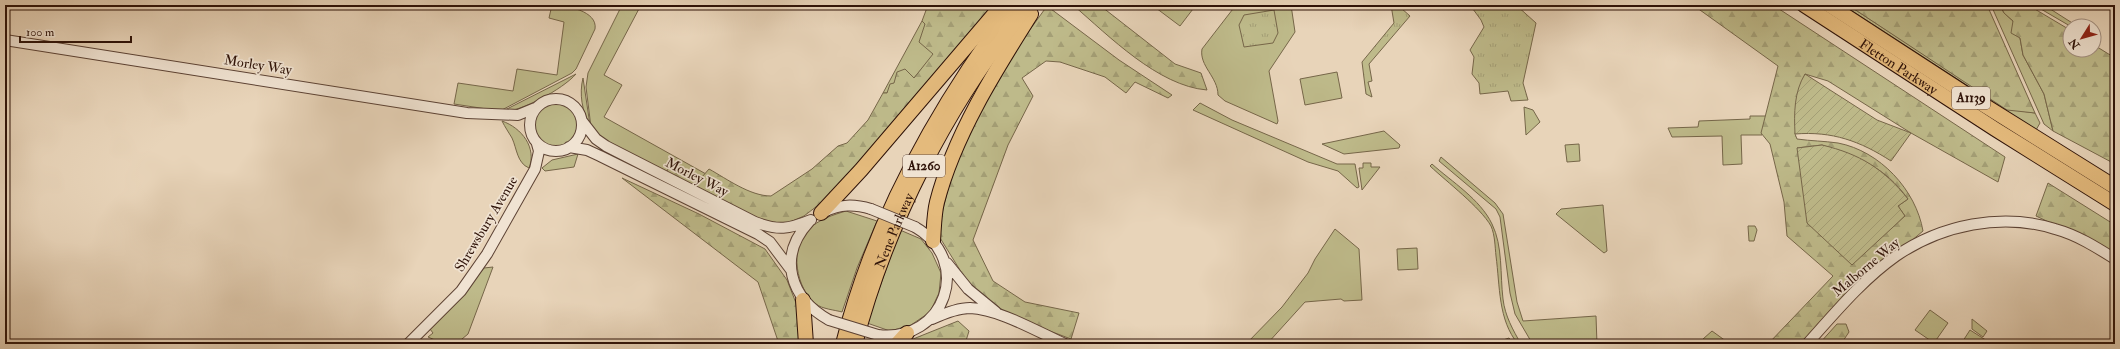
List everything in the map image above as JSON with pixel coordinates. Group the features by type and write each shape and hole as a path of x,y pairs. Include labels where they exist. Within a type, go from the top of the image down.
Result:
{"highway":[{"path":"816,216 861,170 1002,5"},
{"name":"Nene Parkway","path":"843,344 857,297 877,243 895,201 924,141 973,61 1014,5"},
{"name":"Nene Parkway","path":"855,344 868,300 887,248 905,205 934,147 983,67 1028,5"},
{"path":"933,241 937,203 945,178 969,121 994,72 1036,5"},
{"name":"Fletton Parkway","path":"1804,5 1994,129 2115,204"},
{"name":"Fletton Parkway","path":"1829,5 1963,92 2115,187"},
{"path":"803,300 806,344"},
{"path":"897,344 907,334"}],"street":[{"name":"Morley Way","path":"5,40 467,113 518,116 535,108"},
{"path":"560,99 572,104 579,113 582,121 581,133 569,147 560,151 548,150 537,144 531,134 529,121 535,108 545,101 560,99"},
{"name":"Morley Way","path":"507,116 525,126 531,134"},
{"name":"Morley Way","path":"582,121 596,139 606,146 755,222 770,227 785,228 816,216"},
{"name":"Shrewsbury Avenue","path":"408,344 467,282 487,254 535,169 539,151 537,144"},
{"name":"Morley Way","path":"569,147 587,150 758,234 770,242 792,270"},
{"name":"Shrewsbury Avenue","path":"535,169 551,154 560,151"},
{"path":"999,315 968,289 943,258 933,241 915,227 871,209 851,205 831,208 816,216 804,228 796,242 791,259 795,286 803,300 814,312 829,320 878,335 888,336 907,334 928,321 956,310 970,308 999,315 1065,344"},
{"name":"Malborne Way","path":"1807,344 1840,308 1895,257 1917,243 1939,234 1978,223 2024,223 2055,229 2080,238 2115,259"},
{"path":"928,321 942,303 946,292 947,280 943,258"}],"green space":[{"path":"552,5 565,6 580,10 592,18 595,23 595,29 576,69 572,73 500,111 454,104 458,83 513,91 517,69 557,75 564,22 549,18"},
{"path":"622,5 641,5 604,75 622,85 604,117 706,174 702,178 682,168 679,170 669,167 666,173 604,141 591,127 586,87 588,73"},
{"path":"928,5 998,5 838,190 804,216 783,225 770,225 666,173 669,167 679,170 682,168 702,177 709,169 747,190 771,196 812,169 838,146 847,143 868,120 883,93 887,93 890,84 894,83 897,72 905,69 914,78 933,54 919,42 925,24 922,21"},
{"path":"1073,5 1104,5 1102,7 1175,64 1201,73 1207,90 1189,86 1170,79 1153,70 1135,58"},
{"path":"1152,5 1196,5 1180,26"},
{"path":"1236,5 1291,5 1295,32 1269,71 1278,121 1277,124 1225,101 1218,95 1215,83 1203,61 1202,49"},
{"path":"1391,5 1402,5 1401,8 1410,16 1369,64 1372,81 1368,82 1372,97 1366,94 1362,62 1394,23"},
{"path":"1470,5 1516,5 1536,23 1523,83 1528,100 1511,101 1508,91 1480,94 1479,83 1472,74 1474,57 1470,50 1484,27 1481,20"},
{"path":"1693,5 1773,5 2005,157 1998,182 1911,133 1828,81 1805,74 1795,134 1797,139 1838,143 1853,147 1868,154 1882,164 1894,175 1913,201 1923,231 1904,247 1893,251 1879,264 1873,266 1857,286 1799,344 1768,344 1833,276 1787,236 1784,202 1770,144 1761,133 1778,66","holes":["1822,145 1870,164 1889,178 1899,187 1908,199 1898,206 1905,216 1797,148"]},
{"path":"1843,5 1848,5 2007,109 2035,113 2040,123 2036,130"},
{"path":"1848,5 1987,5 2035,113 2007,110"},
{"path":"1991,5 2000,5 2004,13 2013,21 2020,38 2023,55 2044,94 2053,131 2044,124"},
{"path":"2000,5 2028,5 2062,25 2062,58 2102,58 2102,50 2115,58 2115,164 2053,131 2044,94 2023,55 2020,38 2011,33 2013,21 2004,13"},
{"path":"2034,5 2044,5 2064,18 2062,18 2062,21"},
{"path":"1047,6 1119,60 1172,95 1168,98 1135,82 1126,93 1105,77 1060,62 1046,61 1022,78 1033,96 1008,145 973,240 993,281 1025,302 1079,313 1071,339 1010,316 968,283 937,233 952,173 993,81"},
{"path":"1274,10 1278,33 1273,43 1244,47 1239,25 1244,15"},
{"path":"922,21 925,24 934,54 914,78 894,83 887,93 883,93"},
{"path":"1337,72 1342,98 1305,105 1300,79"},
{"path":"576,74 562,86 541,99 519,108 501,112"},
{"path":"1805,74 1877,120 1911,133 1891,161 1868,148 1845,139 1821,134 1795,134 1797,95 1801,81"},
{"path":"583,78 590,125 582,102 581,90"},
{"path":"551,103 559,103 571,109 577,121 577,129 571,141 559,147 551,147 539,141 533,129 533,121 539,109"},
{"path":"1200,103 1232,120 1337,164 1355,164 1359,187 1357,188 1338,171 1308,162 1193,110"},
{"path":"1524,107 1533,110 1540,122 1526,135"},
{"path":"1750,116 1766,116 1762,135 1741,135 1742,164 1723,165 1722,136 1672,137 1668,128 1698,127 1699,121 1750,119"},
{"path":"502,121 516,128 526,140 531,153 529,168 522,163 512,138"},
{"path":"1384,131 1400,145 1399,148 1344,154 1322,144"},
{"path":"1579,144 1580,161 1567,162 1565,145"},
{"path":"1822,145 1848,153 1870,164 1890,179 1908,199 1898,206 1905,216 1852,265 1807,223 1797,148"},
{"path":"578,154 574,167 545,171 542,168 552,160"},
{"path":"1441,157 1495,203 1503,214 1517,302 1523,321 1596,316 1597,344 1532,343 1515,314 1510,293 1500,217 1496,209 1439,161"},
{"path":"1363,163 1371,163 1371,167 1380,167 1362,190 1359,168 1363,168"},
{"path":"1432,164 1473,199 1487,215 1492,224 1496,233 1500,251 1504,305 1510,323 1521,344 1518,344 1511,335 1503,314 1499,291 1494,237 1491,226 1471,203 1430,166"},
{"path":"622,178 699,214 765,249 787,280 796,303 801,320 801,344 779,344 758,282"},
{"path":"2048,183 2115,225 2115,256 2104,248 2036,216"},
{"path":"1603,205 1607,251 1604,253 1556,214 1561,209"},
{"path":"846,211 877,221 857,268 842,312 822,307 816,304 809,297 800,279 797,268 797,257 798,247 802,238 812,226 821,220"},
{"path":"1748,226 1755,226 1757,230 1754,241 1749,241"},
{"path":"1335,229 1359,249 1362,300 1344,301 1341,299 1305,302 1267,344 1246,344 1282,307 1308,273 1315,259"},
{"path":"900,230 921,239 932,253 941,273 939,293 930,312 911,325 890,331 867,323"},
{"path":"1417,248 1418,269 1398,270 1397,249"},
{"path":"493,267 468,334 456,344 444,344 428,337 433,333 430,329 454,305 484,268"},
{"path":"1930,310 1948,323 1934,343 1915,330"},
{"path":"1972,319 1987,331 1983,337 1972,329"},
{"path":"958,321 969,331 965,344 909,344 913,339"},
{"path":"1837,324 1846,324 1849,332 1841,344 1819,344"},
{"path":"1970,330 1992,344 1961,344"},
{"path":"1712,331 1730,344 1702,344 1703,339"},
{"path":"1509,338 1514,344 1471,344 1471,342 1503,340"}]}
